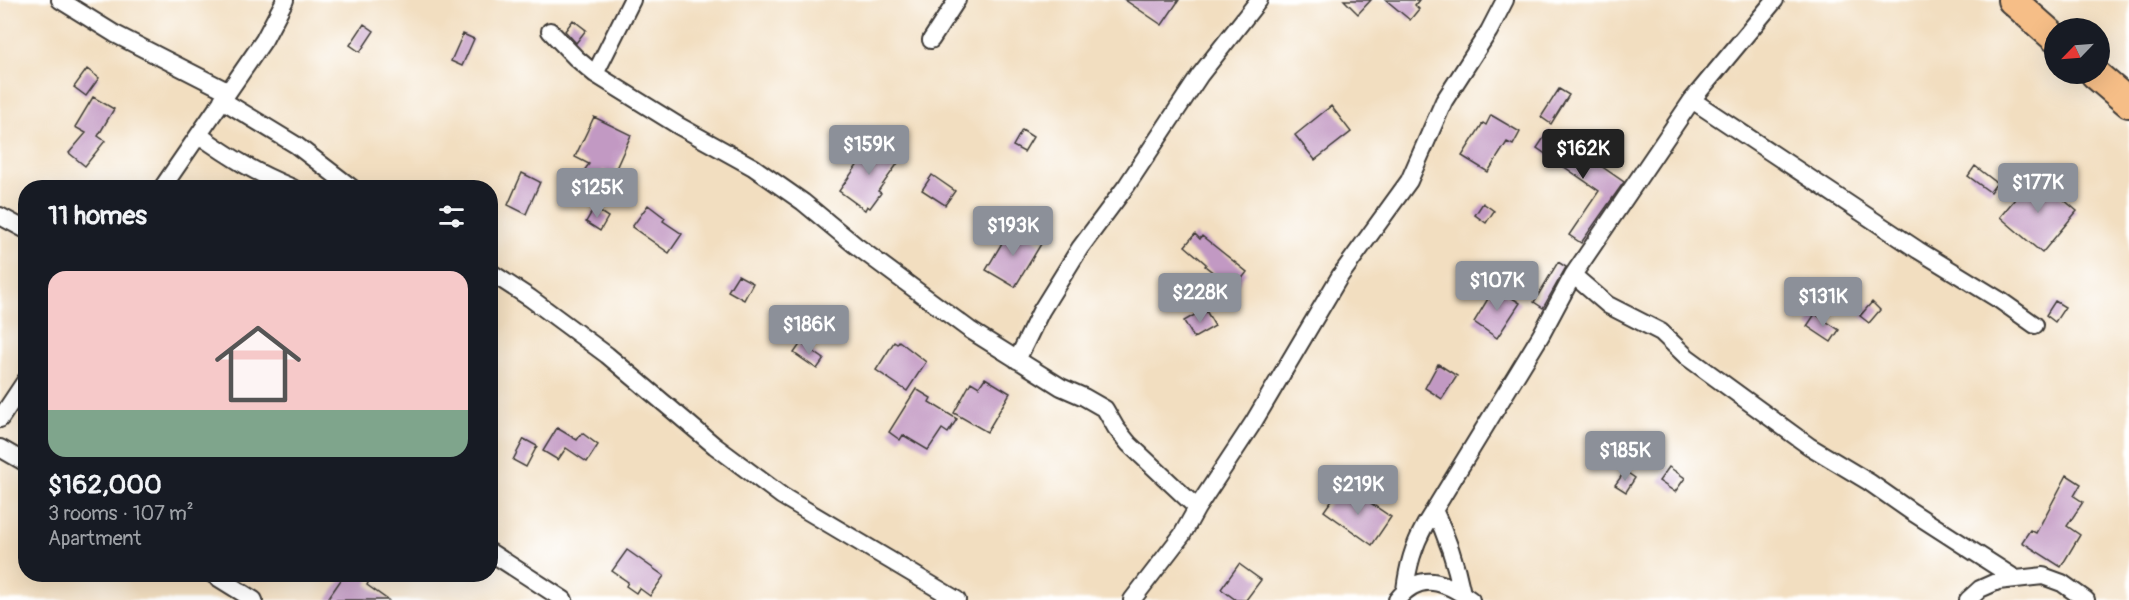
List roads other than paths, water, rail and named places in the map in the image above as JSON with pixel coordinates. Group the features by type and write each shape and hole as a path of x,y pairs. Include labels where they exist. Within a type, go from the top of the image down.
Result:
{"highway":[{"path":"2012,0 2044,28"},
{"path":"2107,84 2129,103"}],"street":[{"path":"60,0 224,96 296,145 342,180"},
{"path":"168,180 264,40 285,0"},
{"path":"595,74 632,0"},
{"path":"931,40 957,0"},
{"path":"1017,360 1041,311 1080,248 1200,75 1259,0"},
{"path":"1132,600 1182,535 1197,508 1243,439 1340,276 1409,181 1444,101 1489,31 1505,0"},
{"path":"1401,595 1414,545 1541,335 1573,275 1692,100 1775,0"},
{"path":"550,31 595,74 679,126 753,167 803,202 855,245 970,330 1061,387 1105,409 1129,444 1197,508"},
{"path":"1692,100 2035,325"},
{"path":"199,135 232,159 272,180"},
{"path":"0,216 18,226"},
{"path":"1573,275 1608,305 1661,332 1687,357 1809,446 1869,482 2016,579"},
{"path":"498,277 607,355 734,461 782,496 957,600"},
{"path":"0,419 18,392"},
{"path":"0,448 18,458"},
{"path":"1434,510 1444,531 1467,596"},
{"path":"498,557 564,600"},
{"path":"1968,600 1980,590 1998,581 2043,576 2062,583 2086,600"},
{"path":"1401,595 1414,583 1427,581 1439,583 1467,596"},
{"path":"225,582 254,600"}]}
